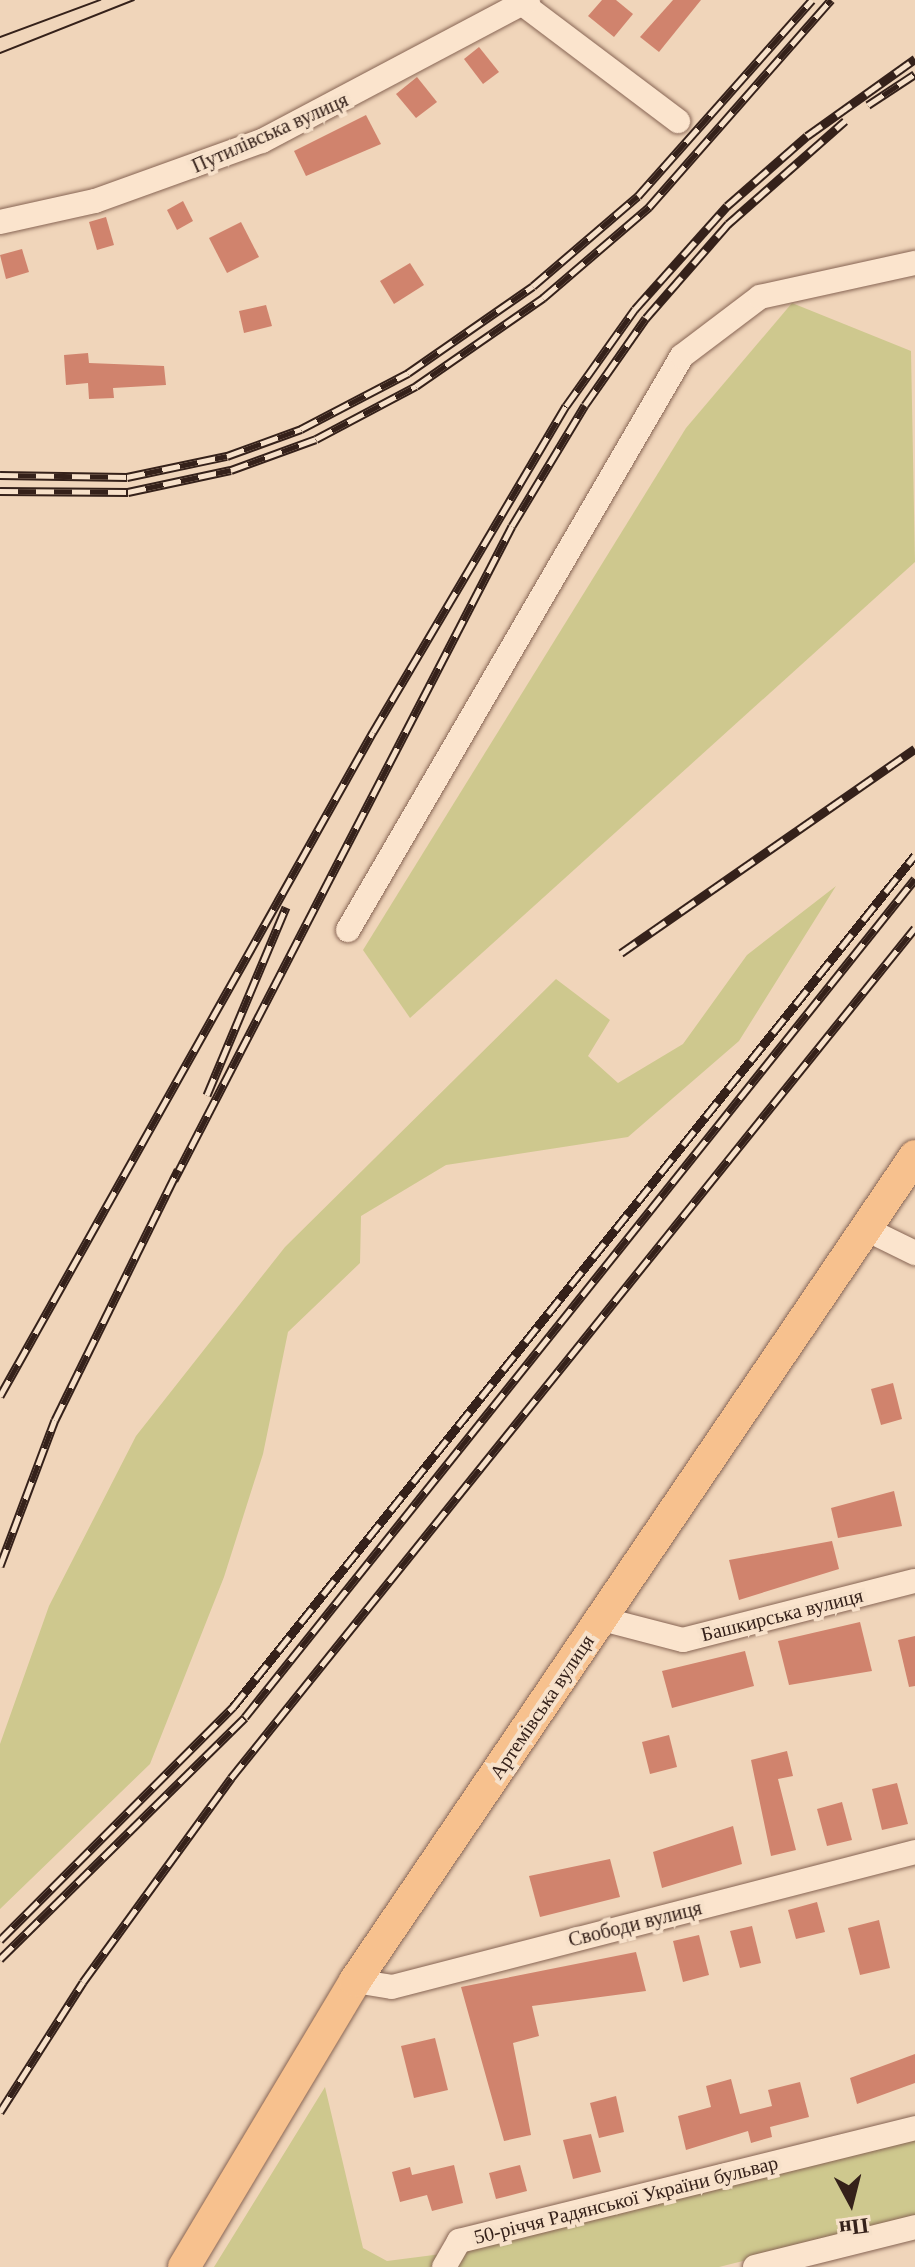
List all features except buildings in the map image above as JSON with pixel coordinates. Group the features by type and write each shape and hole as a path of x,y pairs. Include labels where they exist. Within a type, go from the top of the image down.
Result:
{"main road":[{"name":"Артемівська вулиця","path":"184,2267 355,1981 915,1156"}],"street":[{"name":"Путилівська вулиця","path":"0,222 95,201 262,141 526,2 678,121"},
{"path":"348,930 682,356 760,297 915,263"},
{"path":"864,1228 915,1253"},
{"name":"Башкирська вулиця","path":"602,1619 683,1640 915,1581"},
{"name":"Свободи вулиця","path":"355,1981 392,1987 915,1852"},
{"name":"50-річчя Радянської України бульвар","path":"444,2267 459,2241 915,2128"},
{"path":"755,2267 915,2227"}],"shaded area":[{"path":"792,303 911,351 915,562 410,1018 363,950 686,428"},
{"path":"836,886 739,1041 628,1137 446,1165 361,1216 360,1263 288,1332 263,1454 224,1577 150,1764 0,1909 0,1744 49,1606 136,1436 285,1247 556,979 610,1020 588,1056 618,1083 683,1044 747,955"},
{"path":"325,2087 363,2248 387,2261 465,2251 915,2139 915,2218 719,2267 214,2267"}],"tram line":[{"path":"0,37 100,0"},
{"path":"0,53 134,0"}],"railway":[{"path":"0,475 127,477 227,456 301,429 408,373 533,286 638,196 812,0"},
{"path":"0,491 128,492 231,470 316,439 416,386 543,298 649,207 831,0"},
{"path":"0,1396 373,732 566,406 635,309 727,206 807,136 915,59"},
{"path":"868,105 915,74"},
{"path":"174,1180 512,526 585,405 646,318 728,224 845,121"},
{"path":"621,953 915,749"},
{"path":"0,1940 233,1707 915,855"},
{"path":"0,1959 245,1717 915,879"},
{"path":"207,1095 286,907"},
{"path":"0,2112 83,1982 231,1778 915,928"},
{"path":"0,1566 55,1420 178,1170"}]}
